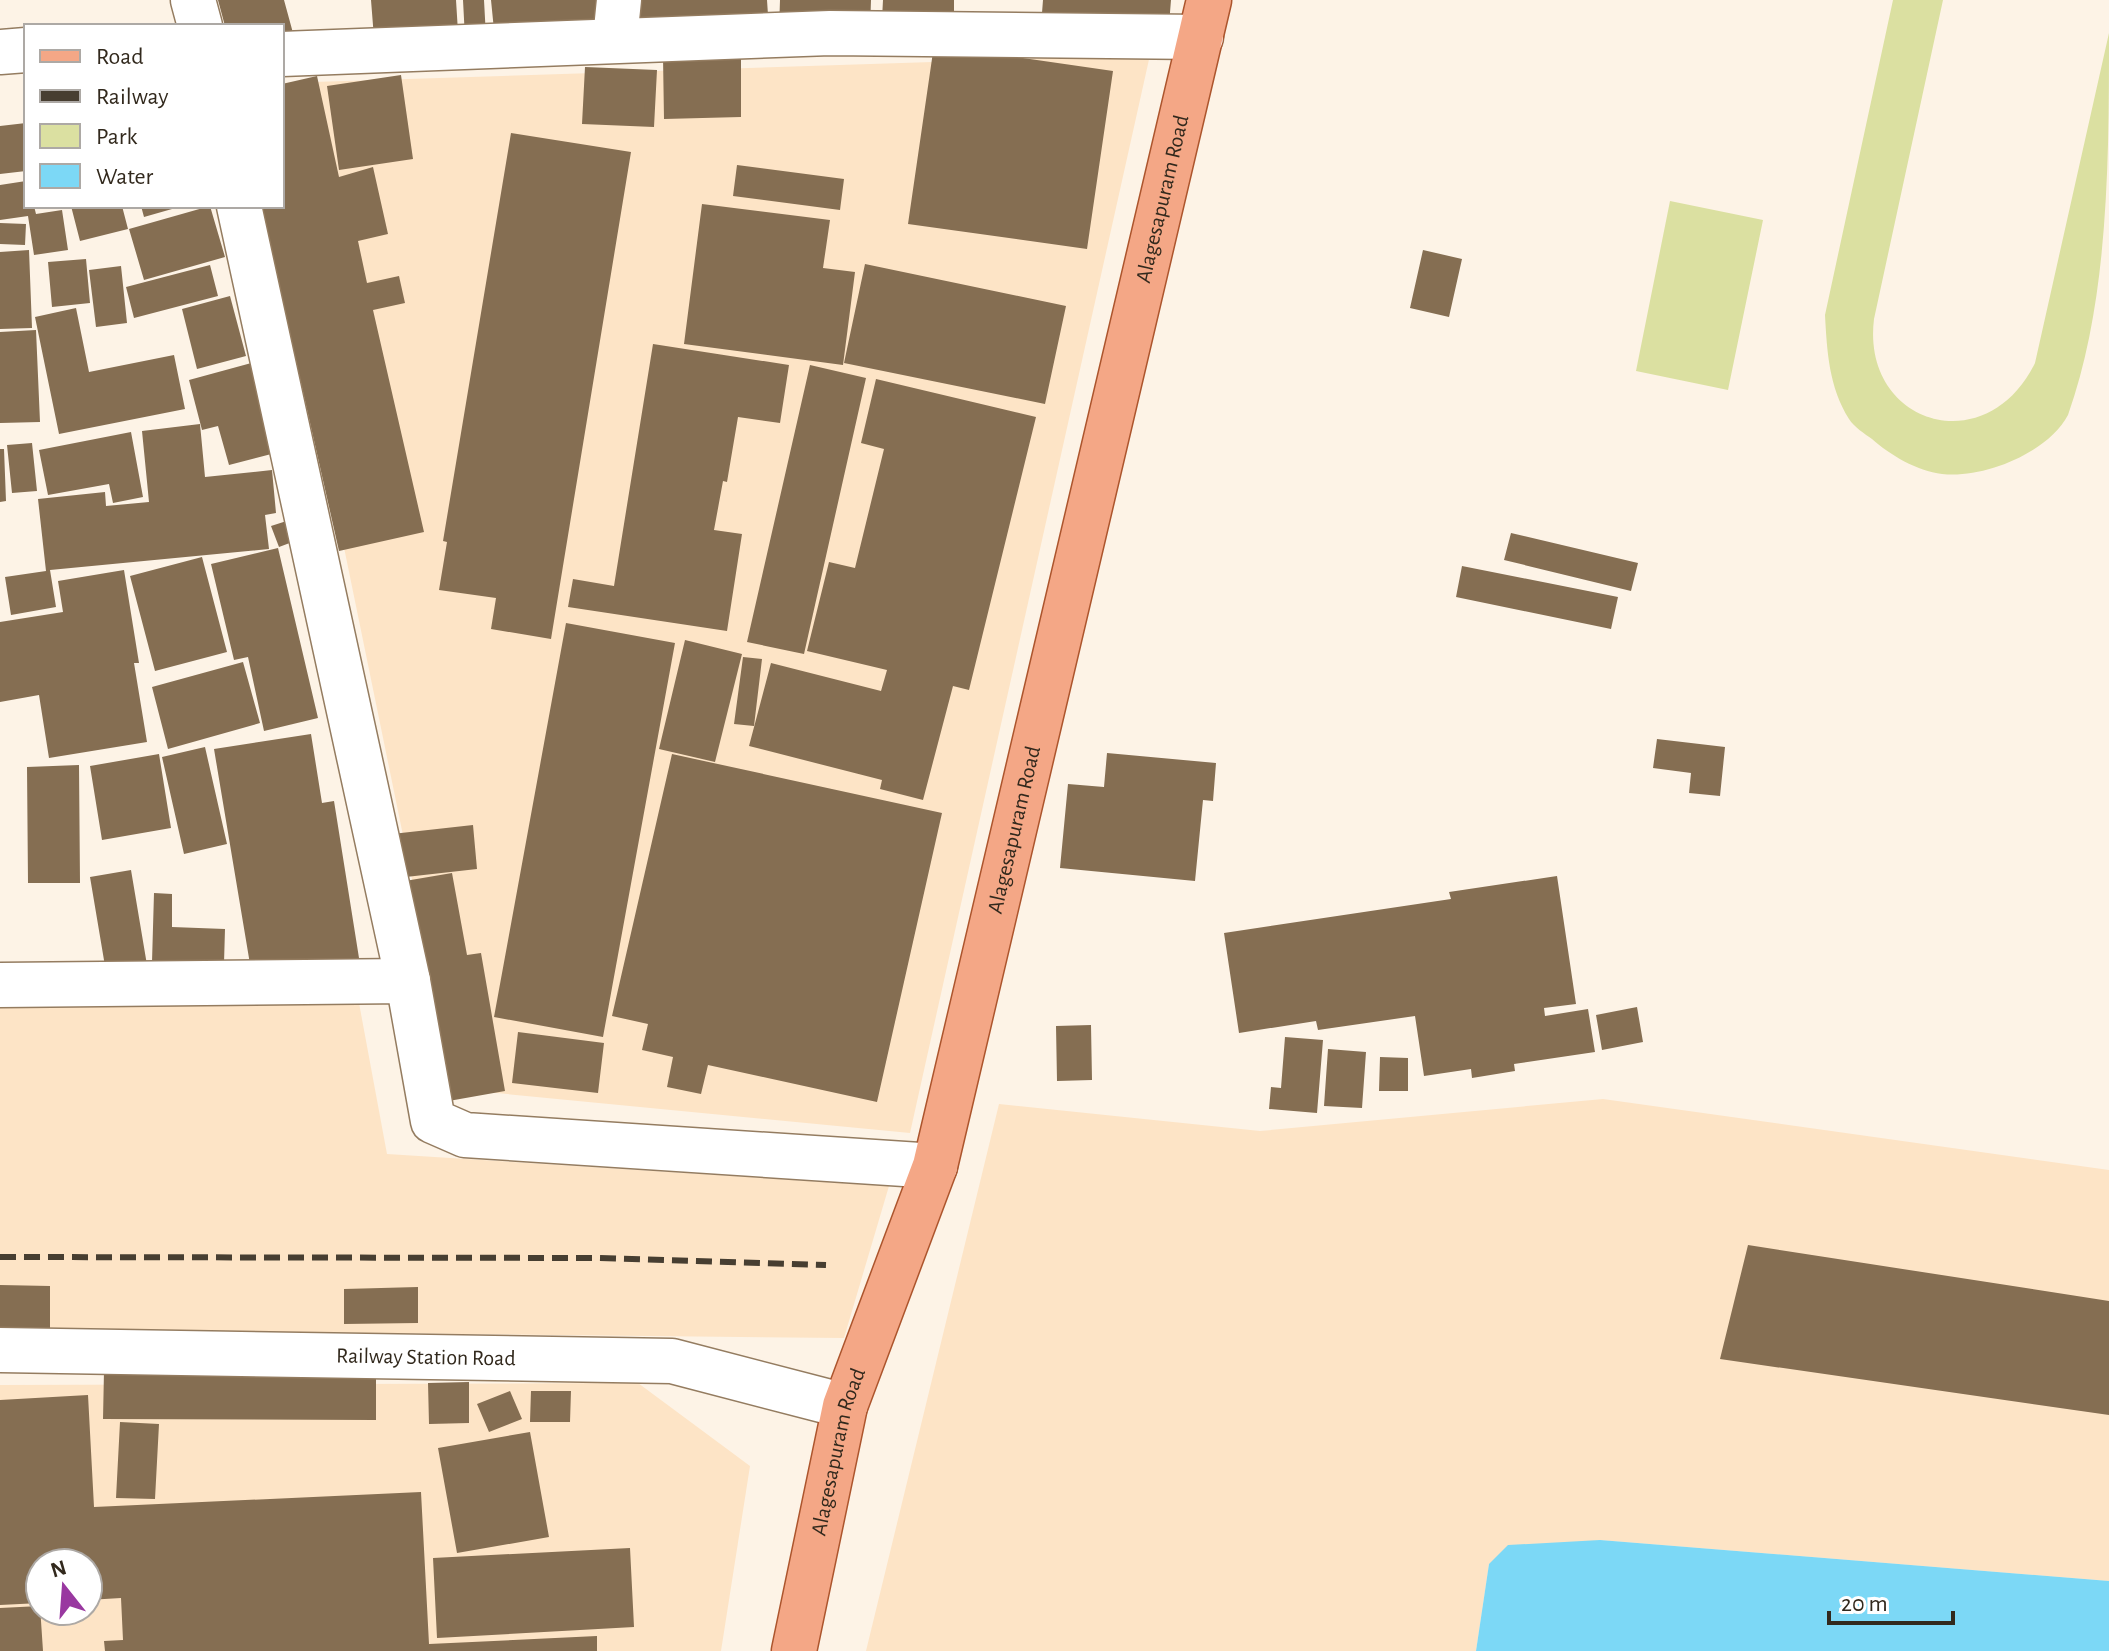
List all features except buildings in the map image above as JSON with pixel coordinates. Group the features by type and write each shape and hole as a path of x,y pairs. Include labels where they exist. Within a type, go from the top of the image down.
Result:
{"main road":[{"name":"Alagesapuram Road","path":"794,1651 845,1406 935,1166 1205,18"}],"street":[{"path":"193,0 199,24"},
{"path":"284,54 617,20 830,33 1205,18"},
{"path":"0,52 24,50"},
{"path":"239,208 408,981 433,1121 465,1135 935,1166"},
{"path":"0,985 408,981"},
{"name":"Railway Station Road","path":"0,1350 672,1361 845,1406"}],"shaded area":[{"path":"1150,55 910,1133 455,1089 274,208 284,208 284,83"},
{"path":"0,997 359,1003 387,1154 889,1186 844,1338 0,1329"},
{"path":"1603,1099 2109,1170 2109,1581 1600,1540 1489,1564 1476,1651 866,1651 999,1104 1260,1131"},
{"path":"638,1383 750,1466 721,1651 0,1651 0,1385"}],"green space":[{"path":"1893,0 1943,0 1874,319 1875,355 1887,384 1906,405 1931,418 1959,421 1987,413 2013,394 2035,363 2109,33 2104,228 2092,324 2082,371 2068,415 2059,429 2046,441 2013,461 1976,472 1933,472 1914,466 1887,451 1849,419 1830,369 1825,315"},
{"path":"1670,201 1763,220 1728,390 1636,371"}],"water":[{"path":"1600,1540 2109,1581 2109,1651 1476,1651 1489,1564 1508,1545"}],"railway":[{"path":"0,1257 596,1258 826,1265"}]}
